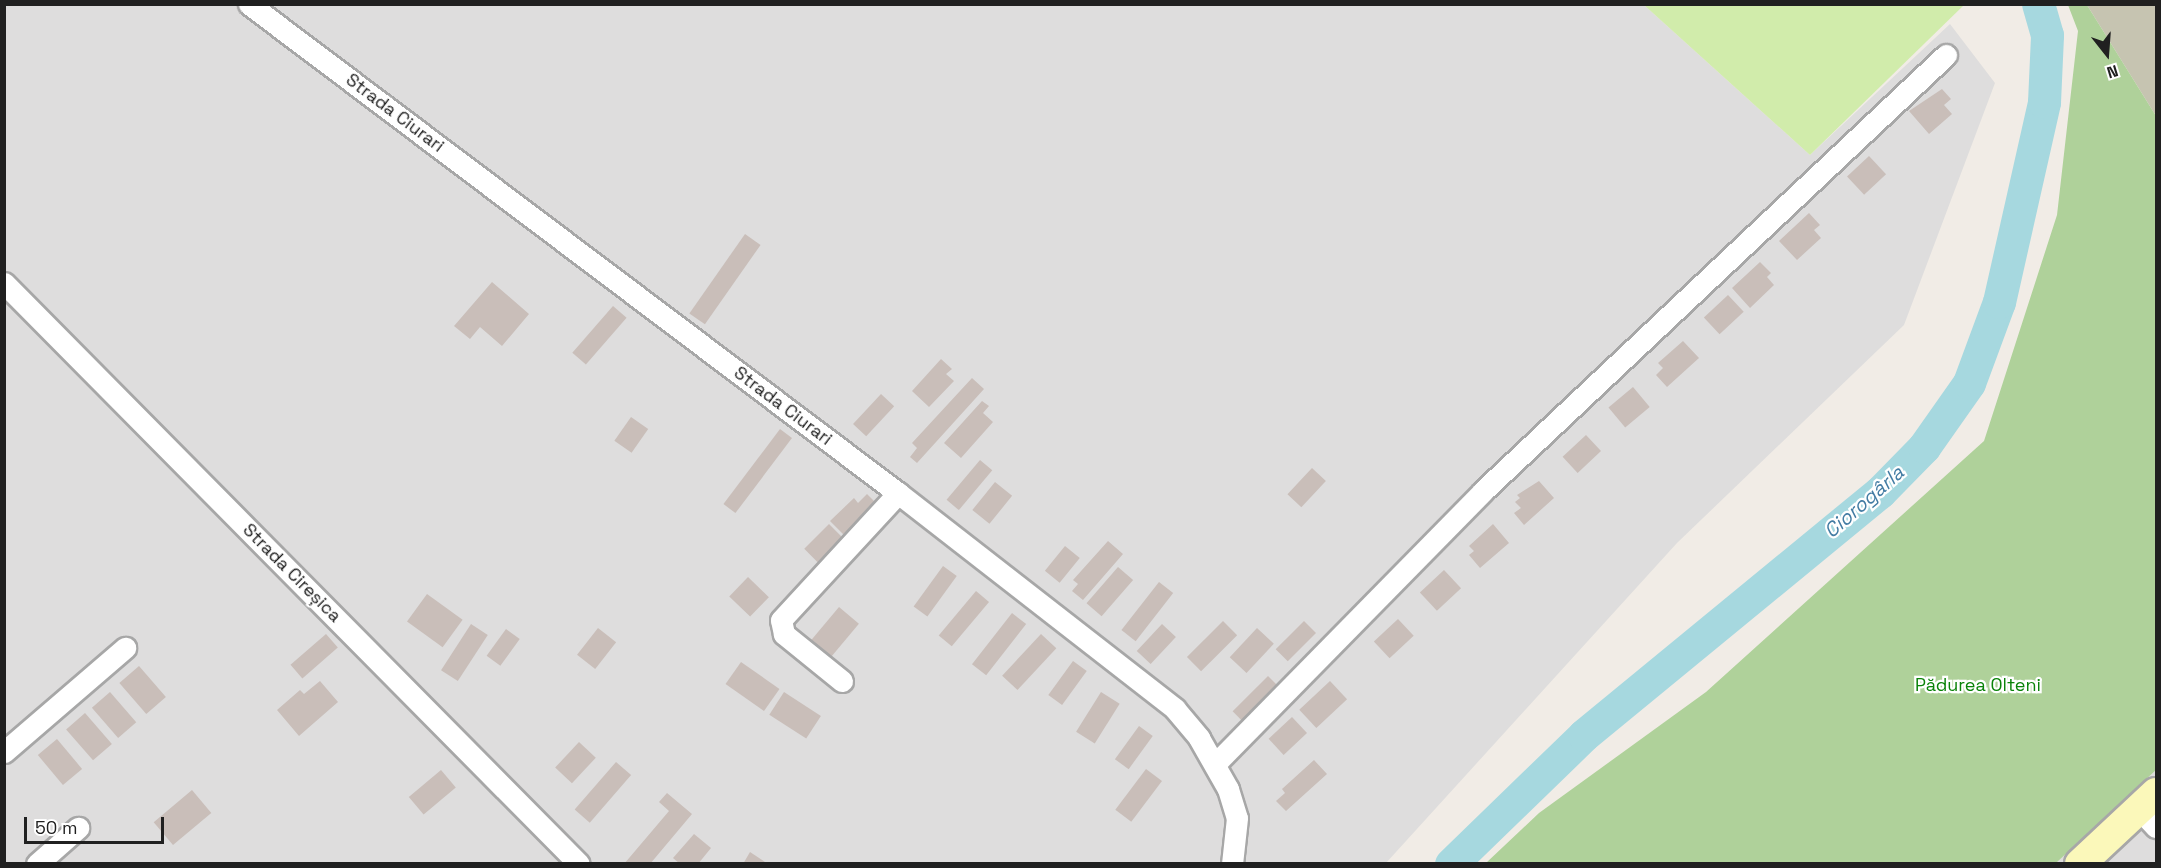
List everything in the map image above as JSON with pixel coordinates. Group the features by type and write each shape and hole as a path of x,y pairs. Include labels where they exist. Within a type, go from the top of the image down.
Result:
{"street":[{"name":"Strada Ciurari","path":"249,4 898,493 1175,708 1216,763 1237,818 1232,864"},
{"path":"1216,763 1483,491 1946,56"},
{"name":"Strada Cireșica","path":"4,283 579,864"},
{"path":"842,681 784,634 781,620 898,493"},
{"path":"4,752 125,648"},
{"path":"2080,864 2151,810"},
{"path":"37,864 78,828"}],"shaded area":[{"path":"5,5 1644,5 1810,155 1950,24 1995,83 1904,325 1677,543 1386,863 5,864"},
{"path":"2087,5 2156,5 2156,116"},
{"path":"2156,770 2156,863 2056,863"}],"green space":[{"path":"1644,5 1964,5 1810,155"},
{"name":"Pădurea Olteni","path":"2068,5 2087,5 2156,116 2156,770 2056,863 1486,863 1539,813 1706,692 1984,441 2057,215 2078,31"}],"building":[{"path":"1942,89 1951,99 1944,105 1952,114 1929,134 1909,111"},
{"path":"1869,156 1886,174 1864,195 1847,176"},
{"path":"1809,213 1820,225 1814,230 1821,238 1797,260 1779,241"},
{"path":"745,234 761,245 705,324 689,313"},
{"path":"1760,262 1771,273 1767,277 1774,285 1750,308 1732,288"},
{"path":"492,282 529,314 502,346 480,327 470,339 454,326"},
{"path":"1728,295 1744,312 1720,334 1704,318"},
{"path":"613,306 627,318 586,365 572,353"},
{"path":"1683,341 1699,358 1667,387 1656,375 1663,368 1658,363"},
{"path":"941,359 952,369 946,374 954,381 929,407 912,391"},
{"path":"972,378 984,389 917,463 910,457 917,448 912,443"},
{"path":"1633,387 1650,407 1625,427 1608,408"},
{"path":"881,394 894,406 866,436 853,424"},
{"path":"982,401 989,406 983,413 993,422 961,458 944,443"},
{"path":"631,417 648,429 632,453 614,441"},
{"path":"780,429 792,438 735,513 723,504"},
{"path":"1586,435 1601,451 1578,473 1563,457"},
{"path":"980,460 992,470 959,510 947,500"},
{"path":"1312,468 1326,481 1301,507 1287,494"},
{"path":"1539,481 1554,498 1524,525 1514,513 1521,508 1515,502 1520,498 1517,495"},
{"path":"995,482 1012,496 989,524 972,510"},
{"path":"867,494 876,503 844,535 830,521 854,498 858,503"},
{"path":"829,524 843,538 818,563 804,549"},
{"path":"1493,524 1509,543 1480,568 1469,555 1474,551 1469,546"},
{"path":"1108,541 1123,554 1083,600 1072,591 1078,584 1073,580"},
{"path":"1065,546 1080,558 1060,583 1045,571"},
{"path":"943,566 957,576 927,616 914,606"},
{"path":"1118,567 1133,580 1102,616 1087,603"},
{"path":"1444,570 1461,588 1437,611 1420,593"},
{"path":"748,577 769,597 750,617 729,596"},
{"path":"1159,582 1173,593 1136,641 1121,630"},
{"path":"976,591 989,602 952,646 939,635"},
{"path":"427,594 463,620 443,647 407,622"},
{"path":"839,607 859,624 830,658 810,641"},
{"path":"1012,613 1026,624 986,675 972,664"},
{"path":"1398,619 1414,636 1390,658 1374,642"},
{"path":"1223,621 1237,635 1201,671 1187,657"},
{"path":"1304,621 1316,633 1288,661 1276,649"},
{"path":"471,624 488,635 458,681 441,670"},
{"path":"1162,624 1176,637 1151,664 1137,651"},
{"path":"598,628 616,642 595,669 577,655"},
{"path":"1257,628 1274,644 1247,673 1230,657"},
{"path":"506,629 520,639 500,666 487,656"},
{"path":"326,634 338,648 302,678 291,665"},
{"path":"1041,634 1056,648 1017,690 1002,676"},
{"path":"1073,661 1087,671 1062,705 1048,695"},
{"path":"741,662 780,689 764,711 726,684"},
{"path":"139,666 166,697 146,714 119,683"},
{"path":"1268,676 1280,688 1245,723 1233,711"},
{"path":"320,681 338,702 299,736 277,710 300,690 304,694"},
{"path":"1330,681 1347,699 1316,728 1299,710"},
{"path":"110,692 136,722 118,738 92,708"},
{"path":"784,692 821,716 806,739 769,715"},
{"path":"1101,692 1120,704 1095,744 1076,732"},
{"path":"85,713 112,744 93,760 66,729"},
{"path":"1292,717 1307,733 1284,755 1269,739"},
{"path":"1139,726 1153,736 1129,769 1115,759"},
{"path":"57,739 82,769 63,785 38,755"},
{"path":"579,742 596,758 572,783 555,768"},
{"path":"1314,760 1327,774 1286,811 1276,801 1285,793 1282,789"},
{"path":"616,762 631,775 590,823 575,810"},
{"path":"1146,769 1162,781 1131,822 1115,810"},
{"path":"441,770 456,788 424,815 409,797"},
{"path":"192,790 211,813 173,845 154,822"},
{"path":"667,793 692,814 650,864 624,864 669,811 659,802"},
{"path":"694,834 711,848 698,864 680,864 673,858"},
{"path":"750,852 768,864 743,864"}],"waterway":[{"name":"Ciorogârla","path":"1451,864 1584,735 1880,492 1924,447 1969,383 1999,302 2044,102 2047,35 2038,4"}]}
